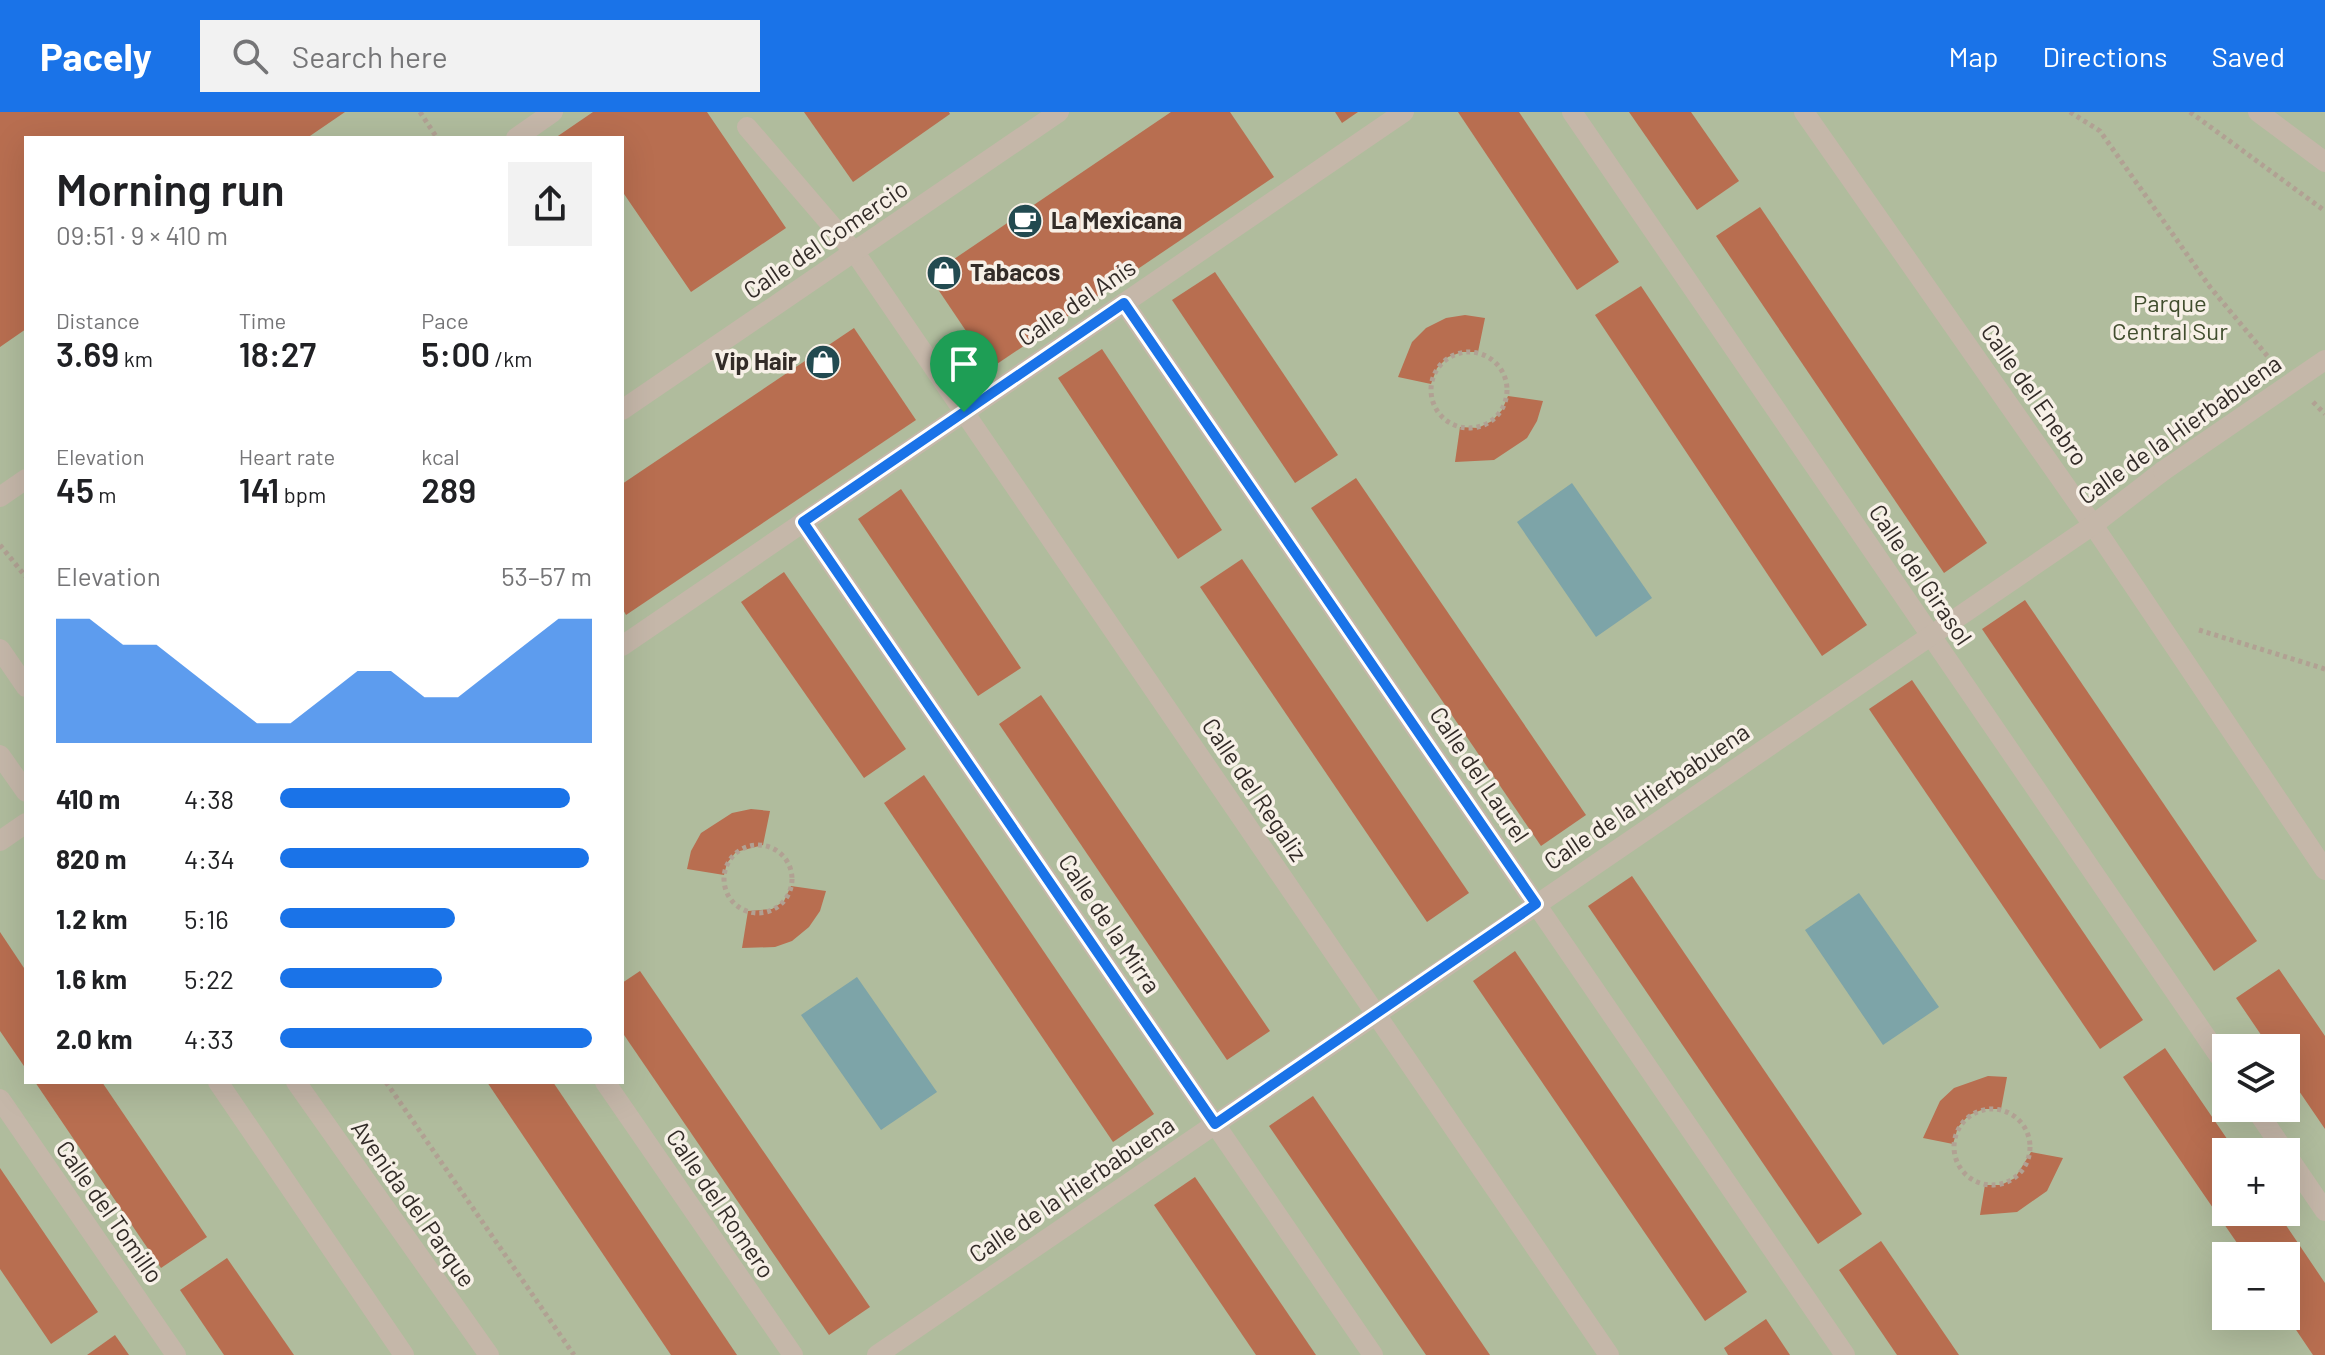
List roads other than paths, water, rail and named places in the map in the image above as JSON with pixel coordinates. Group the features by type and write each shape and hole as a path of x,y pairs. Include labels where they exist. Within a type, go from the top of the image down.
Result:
{"street":[{"path":"519,136 553,112"},
{"name":"Calle del Comercio","path":"624,409 856,254 1059,112"},
{"name":"Calle del Anís","path":"624,645 1404,112"},
{"name":"Calle del Girasol","path":"1572,112 2212,1046"},
{"name":"Calle del Enebro","path":"1804,112 2093,525 2325,870"},
{"path":"2258,112 2325,162"},
{"name":"Calle del Regaliz","path":"747,127 856,254 1609,1355"},
{"name":"Calle del Laurel","path":"1124,303 1845,1355"},
{"name":"Calle de la Hierbabuena","path":"877,1355 2093,525 2163,471 2325,360"},
{"path":"0,497 24,480"},
{"name":"Calle de la Mirra","path":"803,522 1373,1355"},
{"path":"0,649 24,684"},
{"path":"0,755 24,789"},
{"path":"0,841 24,824"},
{"path":"219,1084 404,1355"},
{"name":"Avenida del Parque","path":"297,1084 489,1355"},
{"name":"Calle del Romero","path":"606,1084 793,1355"},
{"name":"Calle del Tomillo","path":"0,1099 176,1355"},
{"path":"2300,1175 2325,1211"}],"water":[{"path":"1572,483 1652,598 1596,637 1517,522"},
{"path":"1859,893 1939,1007 1883,1045 1805,930"},
{"path":"857,977 937,1092 881,1130 801,1015"}],"place":[{"name":"La Mexicana","path":"1025,221"},
{"name":"Tabacos","path":"944,273"},
{"name":"Vip Hair","path":"823,362"}],"park label":[{"name":"Parque Central Sur","path":"2170,318"}]}
